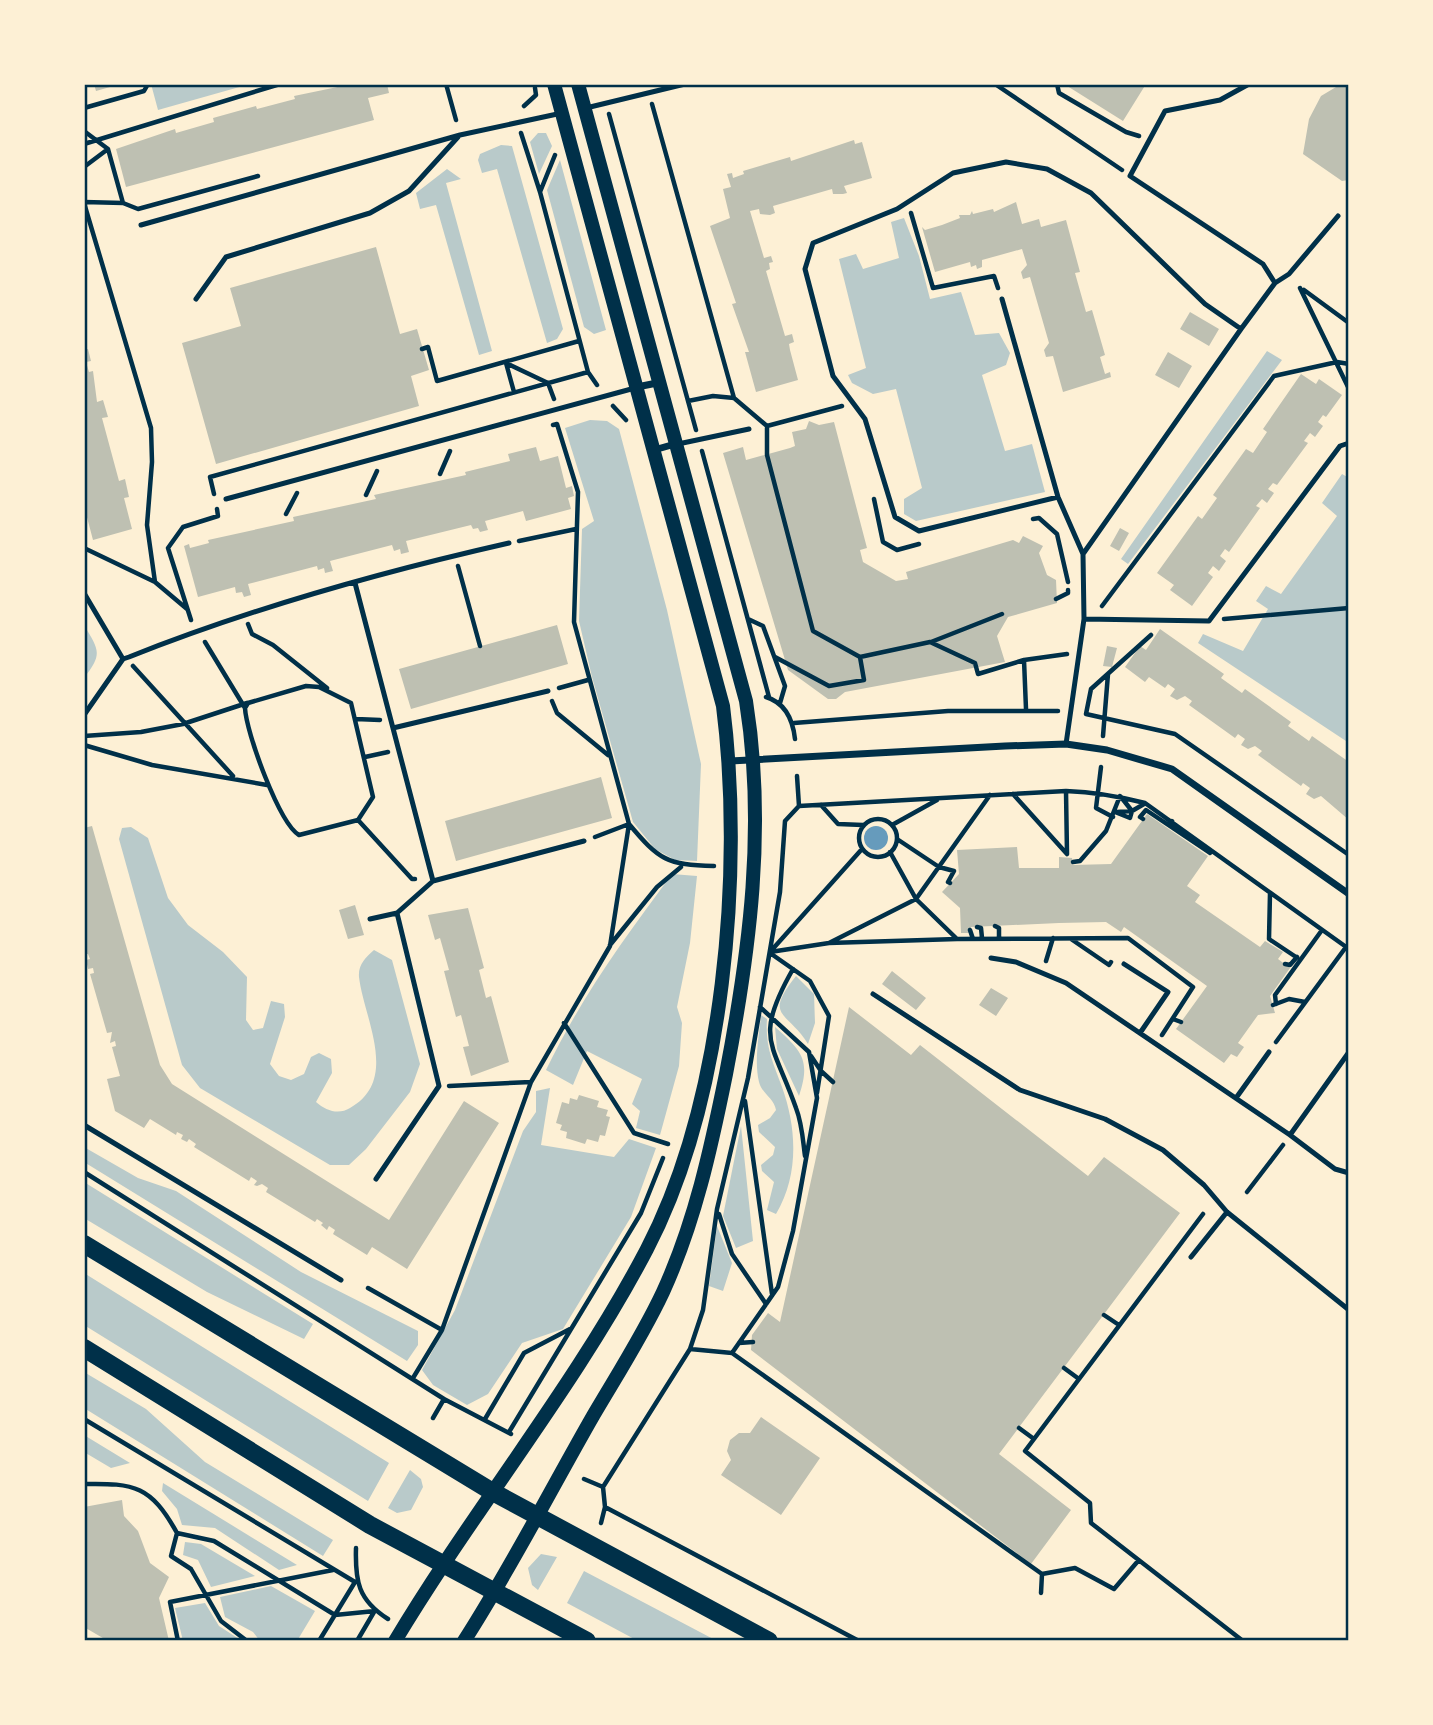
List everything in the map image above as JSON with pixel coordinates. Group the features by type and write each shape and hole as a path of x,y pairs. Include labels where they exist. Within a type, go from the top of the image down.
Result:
{"main road":[{"path":"395,1641 442,1564 627,1286 669,1203 685,1152 715,1026 728,923 732,824 730,761 723,706 554,84"},
{"path":"464,1641 538,1518 663,1291 696,1208 715,1133 749,943 756,823 755,759 746,701 657,383 578,84"},
{"path":"84,1244 491,1491 769,1641"},
{"path":"84,1348 348,1512 587,1641"}],"street":[{"path":"562,113 584,108"},
{"path":"637,387 657,383"},
{"path":"654,450 675,444"},
{"path":"730,761 1066,744 1142,758 1172,769 1349,894"}],"lane":[{"path":"584,108 685,84"},
{"path":"1249,84 1220,100 1165,111 1130,176 1263,264 1275,283"},
{"path":"141,225 460,135 562,113"},
{"path":"196,299 226,257 370,213 409,191 460,135"},
{"path":"1058,497 919,531 895,517 865,419 833,376 806,270 813,243 908,202 953,173 1006,162 1047,169 1091,194 1205,304 1241,329"},
{"path":"1083,554 1275,283 1289,274 1338,216"},
{"path":"1002,299 1058,497 1083,554 1084,619 1066,744"},
{"path":"226,499 637,387"},
{"path":"675,444 749,429"},
{"path":"1084,619 1209,621 1340,446 1349,443"},
{"path":"84,715 124,659 197,630 455,555 509,543"},
{"path":"355,583 432,878"},
{"path":"84,593 124,659"},
{"path":"393,728 548,691"},
{"path":"370,919 397,913 432,878 584,841"},
{"path":"376,1179 439,1086 397,913"},
{"path":"991,958 1016,962 1066,983 1290,1135 1335,1169 1349,1173"},
{"path":"1124,964 1168,992 1140,1033"},
{"path":"873,994 1020,1090 1105,1119 1163,1150 1204,1185 1227,1212 1349,1310"},
{"path":"1236,1098 1269,1052"},
{"path":"1290,1135 1349,1052"},
{"path":"84,1125 341,1280"},
{"path":"1191,1257 1227,1212"}],"path":[{"path":"84,108 144,91 148,84"},
{"path":"84,144 280,84"},
{"path":"446,84 456,120"},
{"path":"535,84 536,95 528,105 509,110 517,122 540,192 588,372 633,428"},
{"path":"995,84 1130,176"},
{"path":"1057,84 1059,93 1126,132 1149,138"},
{"path":"607,104 769,697"},
{"path":"652,106 734,398 767,426 767,455 813,631 860,657 930,642 1002,614"},
{"path":"443,124 470,118"},
{"path":"84,131 108,149 123,203"},
{"path":"84,167 108,149"},
{"path":"540,192 558,149"},
{"path":"155,582 147,526 152,462 151,428 84,203 123,203 138,209 271,172"},
{"path":"908,202 933,288 994,276 1002,299"},
{"path":"1289,274 1300,288 1349,389"},
{"path":"1300,288 1349,323"},
{"path":"422,349 428,347 437,382 579,341"},
{"path":"1102,607 1274,376 1337,362 1349,365"},
{"path":"506,363 548,383"},
{"path":"506,363 514,393"},
{"path":"247,622 253,635 273,645 330,691 351,703 373,797 358,820 299,835 290,830 268,785 246,705 197,630 168,548 183,527 218,516 210,477 588,372"},
{"path":"688,401 713,396 734,398"},
{"path":"767,426 853,403"},
{"path":"563,447 578,492 574,622 629,824 651,851 679,866 714,866 714,853"},
{"path":"440,474 450,450"},
{"path":"366,495 377,471"},
{"path":"286,513 299,489"},
{"path":"509,543 576,529"},
{"path":"84,548 155,582 188,610"},
{"path":"455,555 480,646"},
{"path":"1209,621 1349,608"},
{"path":"748,619 763,626 775,657 785,686 780,703"},
{"path":"1152,635 1091,689 1086,713 1175,734 1349,855"},
{"path":"930,642 975,663 978,674 1024,660 1068,654"},
{"path":"775,657 830,685 864,680 860,657"},
{"path":"1024,660 1026,709"},
{"path":"133,667 233,776"},
{"path":"1103,736 1108,673"},
{"path":"588,680 548,691 557,712 610,756"},
{"path":"84,736 141,732 187,723 306,686 330,691"},
{"path":"758,698 769,697 780,703 794,723 795,739"},
{"path":"794,723 1026,709 1058,711"},
{"path":"84,746 152,765 233,776 268,785"},
{"path":"365,757 398,750"},
{"path":"1101,766 1096,808 1114,815 1142,818"},
{"path":"797,776 799,806 1066,791 1098,792 1145,803 1347,948 1269,1052"},
{"path":"1012,794 1066,854 1066,791"},
{"path":"829,943 916,899 990,795"},
{"path":"1120,796 1132,811 1142,818"},
{"path":"1073,862 1080,861 1106,831 1120,796"},
{"path":"891,825 940,797"},
{"path":"1114,815 1132,811 1145,803"},
{"path":"1142,818 1145,803"},
{"path":"820,804 838,824 863,825 875,819 891,825 897,838 939,867 954,871 948,882 950,883"},
{"path":"1142,818 1146,810 1210,853 1170,824 1172,821"},
{"path":"1130,818 1132,811"},
{"path":"358,820 412,879 432,878"},
{"path":"776,821 785,821"},
{"path":"584,841 629,824"},
{"path":"610,946 629,824"},
{"path":"863,825 859,837 862,849 873,856 890,852"},
{"path":"890,852 897,838"},
{"path":"769,952 862,849"},
{"path":"890,852 916,899 957,939"},
{"path":"413,1378 442,1329 531,1082 610,946 657,887 679,866"},
{"path":"1270,893 1269,939 1298,958"},
{"path":"977,926 981,928 982,938"},
{"path":"995,926 999,928 999,938"},
{"path":"970,930 973,939"},
{"path":"1285,964 1290,965 1298,958 1322,930"},
{"path":"769,952 829,943 982,938 1128,938 1193,987 1160,1039 1187,1057 1183,1062"},
{"path":"1070,938 1109,965 1115,956"},
{"path":"1122,947 1128,938"},
{"path":"732,1353 778,1287 793,1231 829,1016 810,981 769,952"},
{"path":"1298,958 1275,995 1274,1004 1289,999 1305,1002"},
{"path":"793,969 775,1002 770,1045 797,1109 806,1160"},
{"path":"760,1006 809,1052 821,1071 833,1082"},
{"path":"1173,1019 1181,1022"},
{"path":"564,1023 634,1133 668,1144"},
{"path":"809,1052 817,1098"},
{"path":"439,1086 531,1082"},
{"path":"744,1097 772,1294"},
{"path":"84,1172 444,1399 511,1434 641,1213 672,1131"},
{"path":"1247,1192 1273,1158"},
{"path":"717,1209 732,1254 766,1304"},
{"path":"1203,1214 1025,1451 1090,1503 1091,1523 1243,1641"},
{"path":"368,1288 442,1329"},
{"path":"1104,1315 1119,1325"},
{"path":"485,1419 524,1353 572,1328"},
{"path":"739,1343 752,1342"},
{"path":"690,1349 732,1353 1042,1574 1074,1568 1114,1589 1138,1560"},
{"path":"1064,1367 1079,1379"},
{"path":"433,1418 444,1399"},
{"path":"84,1419 355,1581 375,1611 388,1619"},
{"path":"1019,1428 1034,1439"},
{"path":"583,1479 603,1487 606,1507 601,1523"},
{"path":"84,1484 123,1483 145,1491 163,1508 177,1533 170,1556 191,1569 221,1622 247,1641"},
{"path":"606,1507 859,1641"},
{"path":"177,1533 214,1541 335,1615 375,1611"},
{"path":"319,1641 355,1581 356,1548"},
{"path":"178,1641 170,1602 334,1570"},
{"path":"1041,1593 1042,1574"},
{"path":"357,1641 375,1611"}],"shaded area":[{"path":"151,84 250,84 158,110"},
{"path":"538,133 546,133 552,146 539,174 530,142"},
{"path":"501,145 512,146 563,329 557,339 547,343 497,169 482,173 478,160 480,154"},
{"path":"560,160 606,330 594,334 584,327 547,190"},
{"path":"447,169 461,179 446,183 492,351 479,355 436,205 420,209 416,193"},
{"path":"904,218 919,256 930,299 961,292 975,335 999,333 1010,353 1006,365 982,375 1005,451 1032,444 1045,492 916,521 904,514 904,499 922,488 896,389 873,394 852,383 848,375 866,368 839,259 856,254 863,269 899,258 891,222"},
{"path":"1267,351 1282,360 1128,564 1121,559"},
{"path":"590,420 607,421 619,429 667,610 701,764 697,861 675,860 655,849 633,822 592,677 579,621 582,529 594,521 565,428"},
{"path":"1342,474 1349,478 1349,743 1198,643 1203,634 1243,651 1268,609 1256,601 1266,586 1281,594 1337,516 1322,503"},
{"path":"84,625 97,652 94,663 84,678"},
{"path":"131,827 148,838 168,898 188,925 223,952 247,977 246,1020 253,1030 263,1028 271,1001 284,1004 285,1017 270,1064 279,1076 291,1080 304,1074 311,1057 319,1053 331,1059 332,1073 316,1102 328,1110 337,1112 350,1108 365,1096 373,1082 375,1048 359,973 363,962 374,950 392,960 420,1064 410,1092 366,1149 349,1165 330,1165 200,1088 182,1065 119,839 122,828"},
{"path":"672,874 697,876 690,943 677,1007 682,1023 679,1066 660,1135 636,1128 640,1111 632,1104 642,1079 587,1051 573,1085 546,1070 589,993"},
{"path":"796,976 814,994 815,1023 808,1044 780,1007 786,990"},
{"path":"761,1015 767,1019 768,1046 787,1103 793,1135 789,1184 776,1214 767,1210 774,1182 762,1171 761,1165 773,1155 775,1147 759,1132 758,1125 770,1118 776,1110 761,1086 758,1074 757,1048"},
{"path":"775,1027 802,1057 804,1073 799,1096 777,1049"},
{"path":"550,1088 541,1145 614,1157 629,1139 656,1148 631,1217 563,1329 522,1343 488,1394 467,1405 433,1385 422,1370 455,1310 523,1131 536,1112 536,1091"},
{"path":"741,1126 753,1241 736,1248 723,1216"},
{"path":"84,1147 138,1178 176,1191 301,1272 418,1331 418,1345 407,1361 84,1162"},
{"path":"84,1182 313,1324 304,1339 207,1292 84,1218"},
{"path":"717,1226 732,1263 723,1291 709,1286"},
{"path":"84,1273 389,1463 368,1501 84,1325"},
{"path":"84,1372 146,1409 205,1462 333,1540 323,1556 84,1408"},
{"path":"84,1435 130,1463 111,1468 84,1452"},
{"path":"410,1470 421,1479 423,1487 411,1510 397,1513 388,1508"},
{"path":"163,1483 297,1565 279,1570 215,1528 182,1525 177,1509 162,1491"},
{"path":"185,1542 201,1544 255,1576 211,1587 198,1560 183,1555"},
{"path":"541,1554 557,1557 538,1590 532,1585 528,1568"},
{"path":"584,1571 717,1641 638,1641 567,1603"},
{"path":"271,1586 315,1611 297,1641 260,1641 253,1632 225,1617 220,1597"},
{"path":"205,1603 219,1626 242,1641 183,1641 175,1608"}],"water":[{"path":"876,826 884,830 888,838 884,846 876,850 868,846 864,838 868,830"}],"building":[{"path":"94,84 117,84 117,85 96,91"},
{"path":"352,84 387,84 389,93 368,98 374,120 126,187 116,149 175,129 176,133 214,122 213,118 256,106 257,109 295,99 294,96"},
{"path":"1064,84 1146,84 1123,121"},
{"path":"1341,84 1349,84 1349,180 1342,181 1303,154 1309,119 1321,96"},
{"path":"854,140 855,144 862,142 872,178 844,186 847,193 833,194 832,189 773,206 775,213 770,215 760,214 759,209 750,211 764,258 771,256 773,262 769,263 770,269 766,271 785,336 792,334 794,342 789,344 798,380 756,392 745,352 749,352 732,304 736,303 710,226 730,218 723,189 731,187 727,174 732,173 733,178 744,174 743,171 790,157 791,161"},
{"path":"1016,202 1022,224 1039,219 1041,227 1066,220 1080,272 1075,273 1086,312 1092,310 1105,355 1100,357 1105,374 1110,372 1111,377 1063,392 1053,356 1046,357 1044,350 1049,343 1030,277 1023,279 1021,272 1027,265 1022,249 982,260 982,267 977,269 976,265 971,267 970,262 935,272 922,227 925,230 942,225 960,218 959,215 970,215 972,211 973,214 993,209 994,212"},
{"path":"376,247 400,334 417,329 429,370 411,376 419,406 216,464 182,343 241,326 230,288"},
{"path":"1190,312 1219,329 1209,346 1180,329"},
{"path":"88,349 91,361 86,362 89,372 93,371 97,402 103,400 108,417 102,418 119,481 125,479 129,497 124,498 132,529 93,540 84,506 84,350"},
{"path":"1168,352 1192,366 1179,388 1155,375"},
{"path":"1301,374 1316,384 1319,379 1342,395 1326,417 1323,415 1318,422 1323,426 1315,437 1310,433 1304,441 1308,443 1277,485 1273,483 1268,489 1274,493 1267,503 1262,499 1256,506 1260,508 1229,552 1225,549 1220,556 1226,561 1219,571 1213,566 1208,573 1213,577 1192,606 1170,590 1174,585 1157,573 1198,516 1202,519 1217,498 1213,495 1246,449 1253,453 1267,432 1263,429"},
{"path":"809,421 819,425 834,422 867,548 860,550 863,562 896,581 908,579 906,572 1013,540 1019,543 1023,536 1043,546 1039,553 1047,575 1056,580 1057,603 1008,617 997,636 1005,662 845,692 836,699 828,699 788,670 723,453 743,447 746,460 790,448 795,446 792,432 806,429"},
{"path":"536,447 540,461 558,456 566,488 572,486 574,496 568,498 571,509 526,521 523,511 485,521 488,530 480,532 471,525 406,541 409,552 401,554 400,549 394,551 392,545 330,561 333,571 325,573 324,568 318,570 317,566 248,584 251,595 244,597 242,592 236,593 235,587 198,597 184,546 189,544 190,548 209,543 208,540 294,521 293,517 376,499 374,495 466,475 465,472 510,461 508,454"},
{"path":"1120,528 1129,533 1119,551 1110,546"},
{"path":"557,625 568,664 411,709 399,669"},
{"path":"1160,629 1224,674 1221,678 1242,693 1245,689 1291,722 1288,726 1309,741 1312,736 1349,762 1349,820 1321,796 1314,799 1306,794 1310,788 1303,783 1301,786 1258,755 1262,751 1255,746 1248,749 1241,745 1245,739 1238,734 1235,738 1189,705 1192,701 1185,696 1177,700 1170,696 1175,689 1168,684 1165,688 1149,677 1145,682 1125,667 1140,646 1146,650"},
{"path":"1107,646 1117,648 1112,667 1103,666"},
{"path":"601,777 612,818 456,861 445,821"},
{"path":"1147,814 1208,856 1187,886 1200,895 1195,902 1260,947 1265,941 1283,952 1278,959 1290,968 1270,996 1275,1013 1258,1015 1238,1043 1244,1047 1237,1057 1231,1054 1224,1063 1176,1029 1207,986 1124,927 1121,932 1106,922 1059,923 971,927 970,933 961,933 960,908 942,892 959,874 957,850 1017,847 1019,868 1059,868 1059,857 1072,858 1073,865 1111,864"},
{"path":"92,826 160,1065 172,1084 389,1220 464,1101 499,1123 407,1269 372,1247 367,1255 333,1234 335,1230 329,1226 327,1230 317,1219 315,1222 266,1192 268,1188 262,1184 254,1185 257,1181 251,1177 249,1181 194,1147 196,1144 189,1139 187,1142 181,1139 183,1135 177,1132 176,1135 150,1119 144,1128 115,1111 107,1079 120,1076 112,1047 116,1046 115,1041 110,1043 112,1032 107,1033 90,974 94,973 93,968 88,969 86,960 90,959 88,954 84,954 84,828"},
{"path":"355,905 364,935 348,939 339,910"},
{"path":"468,908 484,968 479,970 486,998 491,996 509,1062 471,1076 463,1047 469,1046 461,1015 456,1017 444,971 449,970 440,938 435,940 428,915"},
{"path":"892,971 926,998 916,1010 882,984"},
{"path":"991,988 1008,998 996,1016 979,1005"},
{"path":"849,1007 911,1055 920,1045 1088,1176 1104,1157 1180,1213 999,1454 1071,1510 1031,1564 751,1350 752,1335 768,1313 780,1322"},
{"path":"579,1095 599,1101 597,1107 608,1110 606,1116 610,1117 605,1136 600,1135 598,1142 587,1139 585,1144 566,1138 567,1132 560,1130 562,1125 556,1123 562,1102 569,1104 570,1098 577,1100"},
{"path":"761,1417 820,1458 781,1515 721,1475 731,1460 727,1451 730,1440 739,1433 750,1433"},
{"path":"122,1500 124,1516 138,1531 150,1563 169,1577 159,1598 169,1641 108,1641 84,1627 84,1507"}]}
